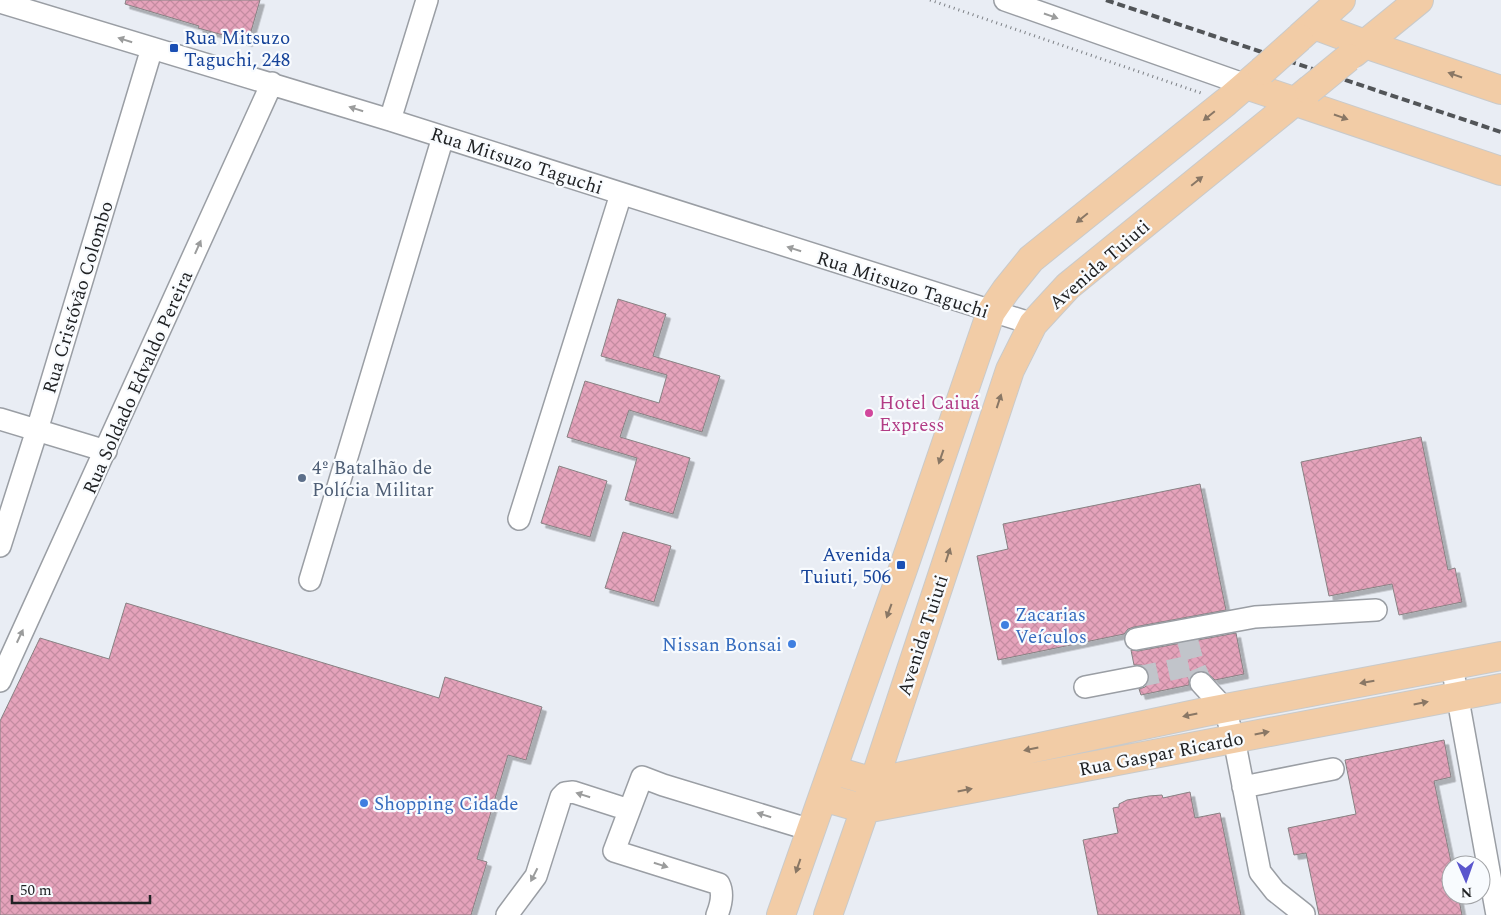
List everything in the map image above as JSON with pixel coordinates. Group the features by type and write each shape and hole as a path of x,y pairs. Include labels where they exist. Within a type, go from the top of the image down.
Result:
{"main road":[{"name":"Avenida Tuiuti","path":"781,915 991,312 1031,259 1254,78 1341,0"},
{"name":"Avenida Tuiuti","path":"828,915 865,809 1010,370 1032,324 1068,286 1302,96 1411,2"},
{"path":"1306,32 1356,51 1501,90"},
{"path":"1254,78 1501,171"},
{"path":"1130,180 1163,208"},
{"name":"Rua Gaspar Ricardo","path":"823,797 865,809 936,783 1224,708 1501,656"},
{"name":"Rua Gaspar Ricardo","path":"832,770 874,782 936,783 1234,739 1501,688"}],"street":[{"path":"390,120 427,0"},
{"path":"1005,0 1254,78"},
{"name":"Rua Mitsuzo Taguchi","path":"0,2 272,83 1032,324"},
{"name":"Rua Cristóvão Colombo","path":"0,546 37,430 152,48"},
{"name":"Rua Soldado Edvaldo Pereira","path":"0,681 272,83"},
{"path":"310,580 444,137"},
{"path":"519,519 621,194"},
{"path":"0,419 106,451"},
{"path":"1136,639 1187,634 1255,617 1376,610"},
{"path":"1452,666 1497,915"},
{"path":"1085,687 1137,677"},
{"path":"1202,683 1224,708 1234,739 1260,872 1275,891 1304,914"},
{"path":"1244,787 1333,769"},
{"path":"717,915 722,895 722,889 719,884 614,851 642,777 811,830"},
{"path":"507,915 536,876 561,797 565,793 573,792 629,810"}],"building":[{"path":"126,0 260,0 248,42 125,4"},
{"path":"618,299 666,314 653,356 720,376 702,432 629,410 620,437 690,458 673,514 625,500 637,458 567,437 585,381 659,403 667,375 601,356"},
{"path":"1421,437 1448,570 1455,568 1462,602 1399,615 1392,584 1329,596 1301,462"},
{"path":"559,466 607,481 590,537 541,523"},
{"path":"1200,484 1226,610 1134,627 1128,629 1124,634 998,660 977,556 1008,549 1003,524"},
{"path":"623,532 671,546 654,602 605,588"},
{"path":"126,603 439,698 445,677 542,707 526,760 508,755 477,859 487,862 471,915 0,915 0,721 40,638 109,659"},
{"path":"1236,633 1244,674 1215,680 1205,671 1199,671 1192,674 1189,685 1141,695 1139,689 1145,687 1149,682 1149,674 1142,665 1134,665 1131,650 1138,651"},
{"path":"1444,740 1451,777 1434,781 1450,855 1441,855 1441,905 1460,905 1462,915 1319,915 1306,853 1294,855 1288,828 1356,814 1345,760"},
{"path":"1190,792 1195,818 1220,813 1241,915 1098,915 1083,840 1118,833 1113,808 1119,807 1119,804 1127,800 1162,795 1163,798"}],"tunnel":[{"path":"1187,638 1200,679"},
{"path":"1137,677 1194,665"}],"railway":[{"path":"1106,0 1501,132"}],"place":[{"name":"Rua Mitsuzo Taguchi, 248","path":"174,48"},
{"name":"Hotel Caiuá Express","path":"869,413"},
{"name":"4º Batalhão de Polícia Militar","path":"302,478"},
{"name":"Avenida Tuiuti, 506","path":"901,565"},
{"name":"Zacarias Veículos","path":"1005,625"},
{"name":"Nissan Bonsai","path":"792,644"},
{"name":"Shopping Cidade","path":"364,803"}]}
